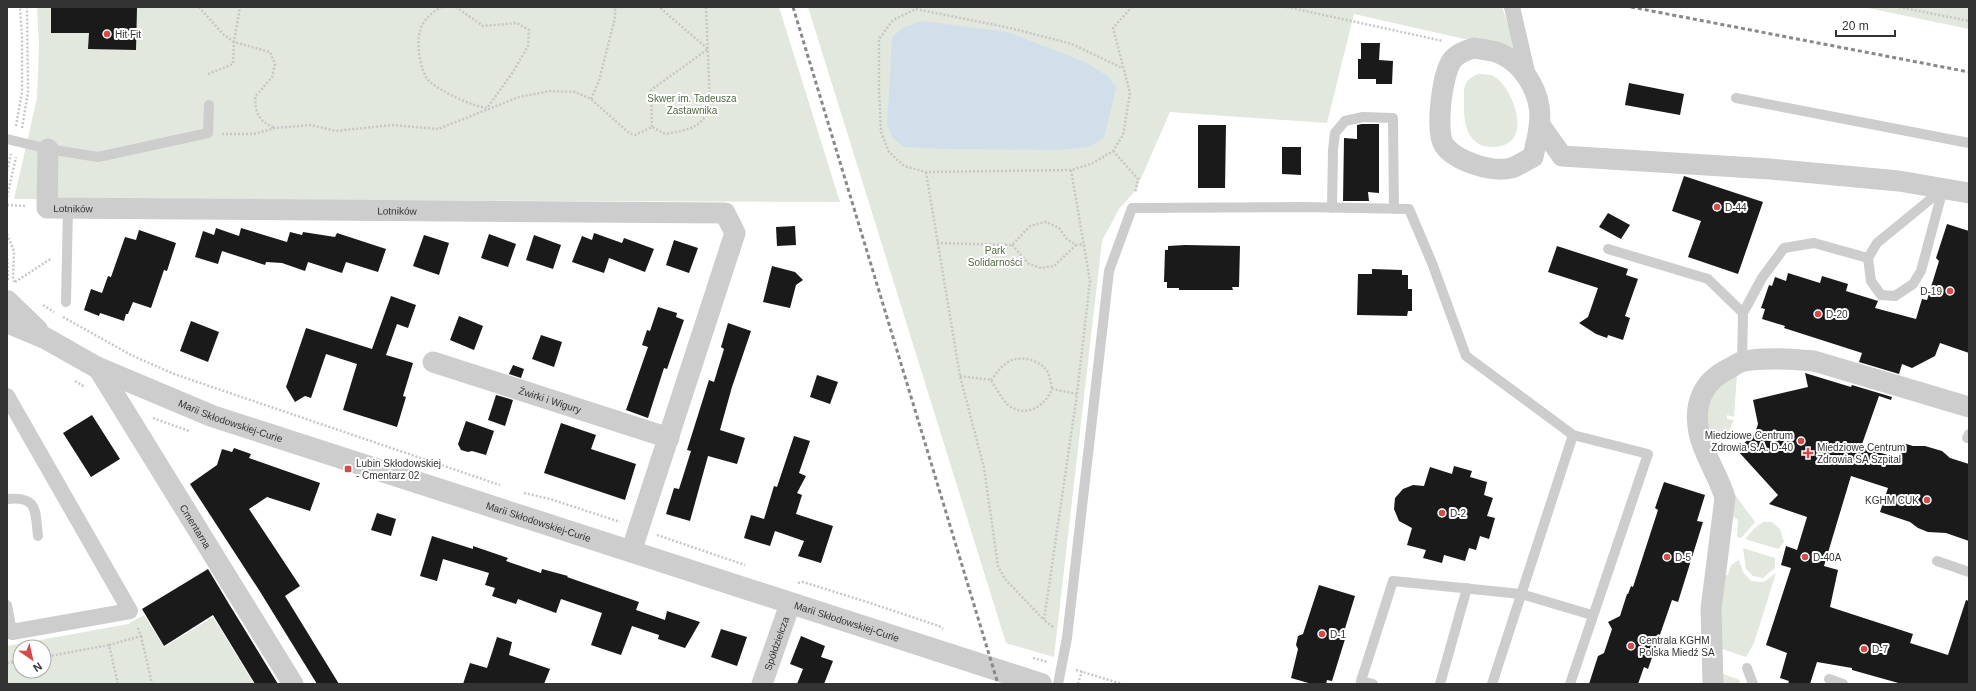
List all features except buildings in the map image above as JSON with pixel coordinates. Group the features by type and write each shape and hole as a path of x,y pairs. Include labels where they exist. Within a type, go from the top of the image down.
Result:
{"street":[{"path":"1512,7 1528,76 1539,103 1540,125 1532,157"},
{"path":"1528,76 1513,62 1497,53 1474,48 1465,51 1453,59 1446,71 1441,91 1440,133 1444,144 1451,153 1467,162 1490,169 1510,168 1532,157 1562,156 1770,169 1899,181 1969,193"},
{"path":"1540,125 1562,156"},
{"name":"Lotników","path":"48,149 47,208 725,213 736,233 668,438"},
{"name":"Marii Skłodowskiej-Curie","path":"14,290 45,338"},
{"name":"Marii Skłodowskiej-Curie","path":"7,322 45,338 98,368 212,416 631,552 791,594 1041,684"},
{"path":"1713,684 1711,609 1724,498 1721,483 1700,434 1696,415 1700,398 1709,383 1724,371 1742,362 1757,359 1814,361 1968,403"},
{"name":"Żwirki i Wigury","path":"433,362 668,438"},
{"name":"Cmentarna","path":"98,368 293,684"},
{"path":"7,396 130,611 9,632"},
{"path":"631,552 668,438"},
{"name":"Spółdzielcza","path":"762,684 791,594"}],"lane":[{"path":"1736,98 1969,143"},
{"path":"14,140 48,149 98,157 208,133 209,104"},
{"path":"1332,208 1333,150 1335,133 1345,121 1363,117 1393,118 1394,209"},
{"path":"1943,189 1921,271 1913,284 1895,296 1881,294 1872,281 1868,258 1877,243 1943,189"},
{"path":"66,302 68,208"},
{"path":"1058,684 1067,638 1109,271 1132,208 1332,208 1409,209 1432,263 1466,356 1573,435 1648,454 1592,614 1570,684"},
{"path":"1742,362 1743,313 1762,278 1784,248 1814,243 1868,258"},
{"path":"1608,249 1708,279 1743,313"},
{"path":"1969,434 1967,438 1969,438"},
{"path":"1492,684 1573,435"},
{"path":"7,500 21,498 31,504 35,510 38,536"},
{"path":"1937,560 1969,572"},
{"path":"1373,684 1361,681 1393,580 1521,594 1592,614"},
{"path":"1440,684 1467,588"},
{"path":"7,605 9,632"},
{"path":"1747,668 1753,684"},
{"path":"1829,680 1843,684"}],"path":[{"path":"7,197 22,92 22,37 20,7"},
{"path":"7,171 28,92 27,7"},
{"path":"199,7 223,34 234,42 270,52 275,64 272,77 255,97 256,111 263,122 275,128"},
{"path":"208,74 233,64 234,42 240,7"},
{"path":"442,7 434,10 420,30 419,58 429,80 473,106 487,108"},
{"path":"456,7 483,26 517,23 529,30 528,46 513,72 487,108"},
{"path":"591,99 599,81 615,18 615,7 623,7"},
{"path":"659,7 708,49"},
{"path":"652,127 665,134 690,130 707,116 710,105 706,7"},
{"path":"1122,68 1072,44 1010,28 916,9 893,20 879,39 881,132 889,152 904,166 926,172 1071,170 1091,164 1113,151 1123,134 1130,93 1122,68 1113,28 1132,7"},
{"path":"1287,7 1474,48"},
{"path":"1899,7 1969,22"},
{"path":"652,127 651,90 708,49"},
{"path":"208,133 254,134 275,128 312,125 336,131 392,126 438,128 519,97 550,91 575,92 591,99 629,133 635,135 643,133 652,127"},
{"path":"1113,151 1138,180 1132,208"},
{"path":"1044,620 1077,394 1090,281 1071,170"},
{"path":"926,172 960,376 984,468 998,566 1005,579 1044,620 1067,638"},
{"path":"1012,245 1030,226 1046,222 1059,228 1067,239 1076,245"},
{"path":"7,234 14,251 14,290"},
{"path":"937,243 1012,245 1029,264 1041,268 1054,266 1076,245 1084,244"},
{"path":"14,290 67,248"},
{"path":"38,301 50,310 159,369 221,392 330,426 501,486"},
{"path":"1026,359 1037,362 1044,367 1048,373 1052,389 1047,400 1041,405 1031,410 1020,411 1005,402 991,380 1008,362 1026,359"},
{"path":"960,376 991,380"},
{"path":"1052,389 1077,394"},
{"path":"522,493 550,499 742,563 747,566"},
{"path":"791,594 803,582 939,626 947,632"},
{"path":"130,611 141,636 152,684"},
{"path":"52,656 109,645 141,636"},
{"path":"109,645 118,684"},
{"path":"1031,657 1122,684"},
{"path":"1078,684 1082,672"}],"green space":[{"name":"Skwer im. Tadeusza Zastawnika","path":"37,7 779,7 840,202 14,199 37,98 39,45"},
{"name":"Park Solidarności","path":"808,7 1502,7 1517,51 1354,14 1327,123 1170,112 1136,190 1119,209 1102,241 1054,657 1006,643"},
{"path":"1863,7 1969,7 1969,29"},
{"path":"1478,74 1495,77 1502,83 1513,102 1516,113 1516,134 1510,142 1501,146 1491,147 1482,145 1471,137 1467,130 1464,113 1464,88 1468,80"},
{"path":"1737,374 1734,417 1727,415 1727,419 1734,420 1727,435 1715,448 1705,417 1712,390"},
{"path":"1733,492 1755,522 1741,538 1737,537 1738,520 1731,514"},
{"path":"1763,522 1772,522 1780,529 1784,542 1778,549 1745,539"},
{"path":"1743,548 1775,558 1775,568 1763,578 1753,576 1746,569"},
{"path":"1739,560 1743,572 1751,581 1764,582 1776,573 1754,643 1746,657 1722,649 1718,620 1722,574 1728,575 1731,565"},
{"path":"144,615 164,647 213,617 254,684 7,684 7,646 12,645 12,679 52,679 52,639 46,639 128,624"},
{"path":"1723,674 1740,680 1739,684 1723,684"}],"shaded area":[{"path":"921,21 1008,32 1087,63 1109,77 1116,88 1104,138 1089,147 1059,150 904,147 893,138 887,126 892,37 903,28"}],"railway":[{"path":"793,7 998,684"},
{"path":"1631,7 1969,72"}],"place":[{"name":"Hit Fit","path":"107,34"},
{"name":"D-44","path":"1717,207"},
{"name":"D-19","path":"1950,291"},
{"name":"D-20","path":"1818,314"},
{"name":"Miedziowe Centrum Zdrowia S.A. D-40","path":"1801,441"},
{"name":"Miedziowe Centrum Zdrowia SA Szpital","path":"1808,453"},
{"name":"Lubin Skłodowskiej - Cmentarz 02","path":"348,469"},
{"name":"KGHM CUK","path":"1927,500"},
{"name":"D-2","path":"1442,513"},
{"name":"D-5","path":"1667,557"},
{"name":"D-40A","path":"1805,557"},
{"name":"D-1","path":"1322,634"},
{"name":"Centrala KGHM Polska Miedź SA","path":"1631,646"},
{"name":"D-7","path":"1864,649"}]}
